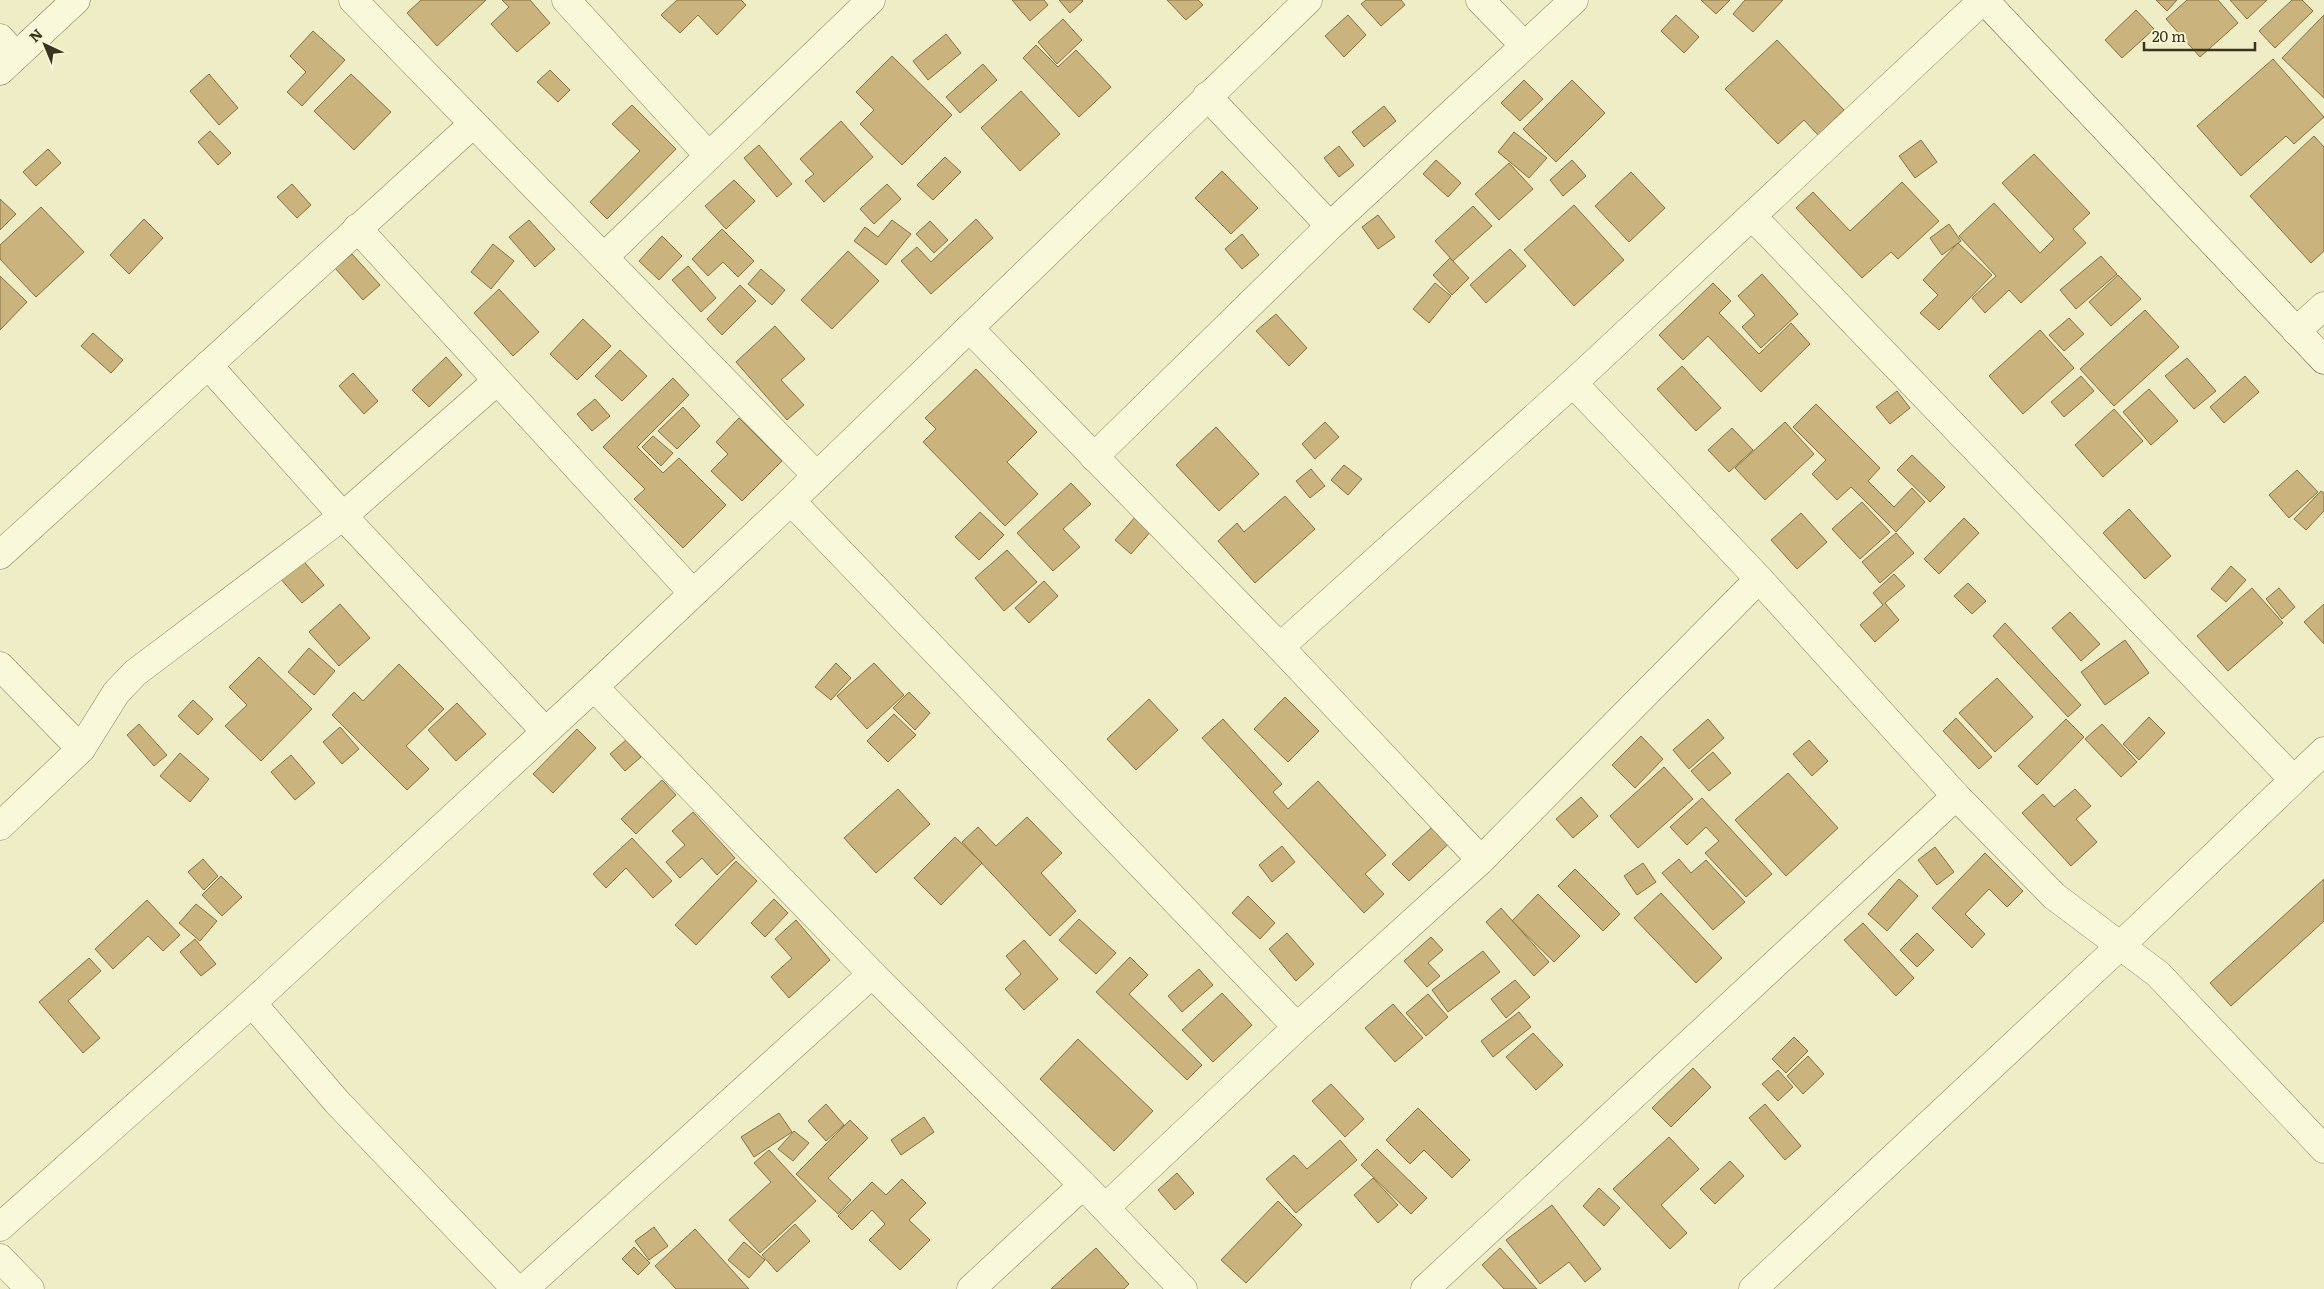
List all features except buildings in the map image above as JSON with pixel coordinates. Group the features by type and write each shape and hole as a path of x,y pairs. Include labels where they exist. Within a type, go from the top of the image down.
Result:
{"street":[{"path":"5,55 76,0"},
{"path":"353,0 817,476"},
{"path":"566,0 709,156"},
{"path":"604,257 872,0"},
{"path":"0,1227 252,1003 594,687 692,592 817,476 1308,0"},
{"path":"1480,0 1524,45"},
{"path":"1094,457 1330,226 1574,0"},
{"path":"1280,647 1573,383 1984,0 2324,360"},
{"path":"1207,96 1330,226"},
{"path":"0,555 473,124"},
{"path":"1752,216 2294,779"},
{"path":"357,228 692,592"},
{"path":"2296,331 2324,306"},
{"path":"969,328 1280,647 1481,860"},
{"path":"208,365 343,516 545,731"},
{"path":"0,826 81,749 116,693 135,673 343,516 497,381"},
{"path":"1573,383 1758,579 1956,796 2054,896 2122,944 2158,974 2188,1003 2324,1149"},
{"path":"791,501 1297,1028"},
{"path":"1105,1208 1297,1028 1481,860 1758,579"},
{"path":"0,666 81,749"},
{"path":"594,687 872,974 1083,1184 1183,1289"},
{"path":"1753,1289 2324,752"},
{"path":"1425,1289 1956,796"},
{"path":"524,1289 872,974"},
{"path":"252,1003 337,1102 516,1289"},
{"path":"971,1289 1083,1184"},
{"path":"0,1258 30,1289"}]}
